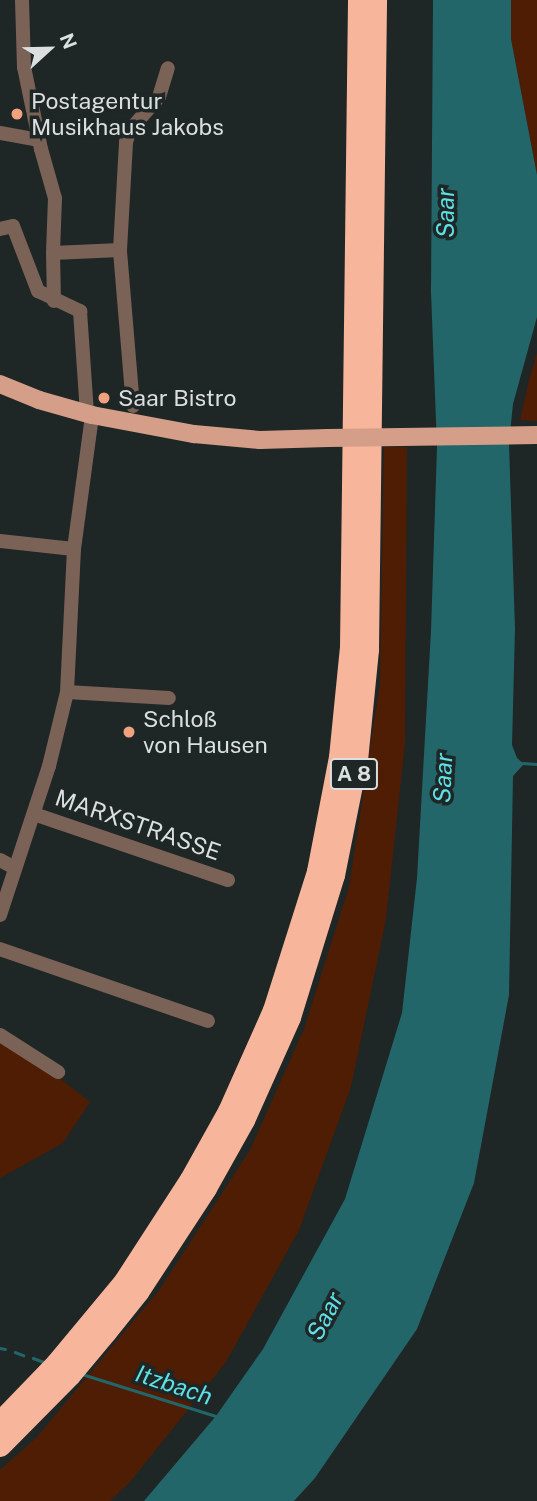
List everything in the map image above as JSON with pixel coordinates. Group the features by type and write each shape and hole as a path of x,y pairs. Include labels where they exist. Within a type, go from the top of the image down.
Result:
{"highway":[{"name":"A 8","path":"0,1421 57,1363 100,1311 158,1231 190,1179 239,1087 273,1010 317,871 339,757 350,648 358,0"},
{"name":"A 8","path":"0,1446 70,1375 138,1292 206,1188 256,1095 290,1017 334,875 357,760 368,649 376,0"}],"main road":[{"path":"0,384 39,400 90,414 132,414 239,440 537,435"}],"street":[{"path":"22,0 24,67 38,139 55,198 54,301"},
{"path":"132,414 120,250 127,137 139,117 159,97 168,68"},
{"path":"0,133 38,139"},
{"path":"0,229 13,226 34,286 54,301 80,311 90,414 74,549 67,692 61,723 34,814 0,915"},
{"path":"53,253 120,250"},
{"path":"0,541 74,549"},
{"path":"67,692 169,698"},
{"name":"MARXSTRASSE","path":"34,814 228,880"},
{"path":"0,860 15,868"},
{"path":"0,949 208,1021"},
{"path":"0,1035 58,1072"}],"shaded area":[{"path":"511,0 537,0 537,175 511,39"},
{"path":"537,352 537,421 520,420 529,380"},
{"path":"384,447 407,447 405,743 386,919 351,1087 299,1230 226,1362 130,1482 110,1501 0,1501 0,1470 37,1437 160,1289 250,1150 304,1029 349,887 380,684"},
{"path":"0,1040 56,1075 90,1102 63,1143 0,1178"}],"water":[{"name":"Saar","path":"433,0 511,0 511,39 537,175 537,317 513,404 509,443 515,629 512,745 517,758 524,764 513,776 509,995 474,1183 417,1329 315,1478 294,1501 144,1501 216,1416 263,1349 345,1199 402,1013 417,878 431,631 437,447 431,292"}],"waterway":[{"path":"523,763 537,764"},
{"name":"Itzbach","path":"0,1348 5,1349"},
{"name":"Itzbach","path":"15,1352 23,1355"},
{"name":"Itzbach","path":"33,1358 44,1362"},
{"name":"Itzbach","path":"82,1374 219,1417"}],"place":[{"name":"Postagentur Musikhaus Jakobs","path":"17,114"},
{"name":"Saar Bistro","path":"104,398"},
{"name":"Schloß von Hausen","path":"129,732"}]}
